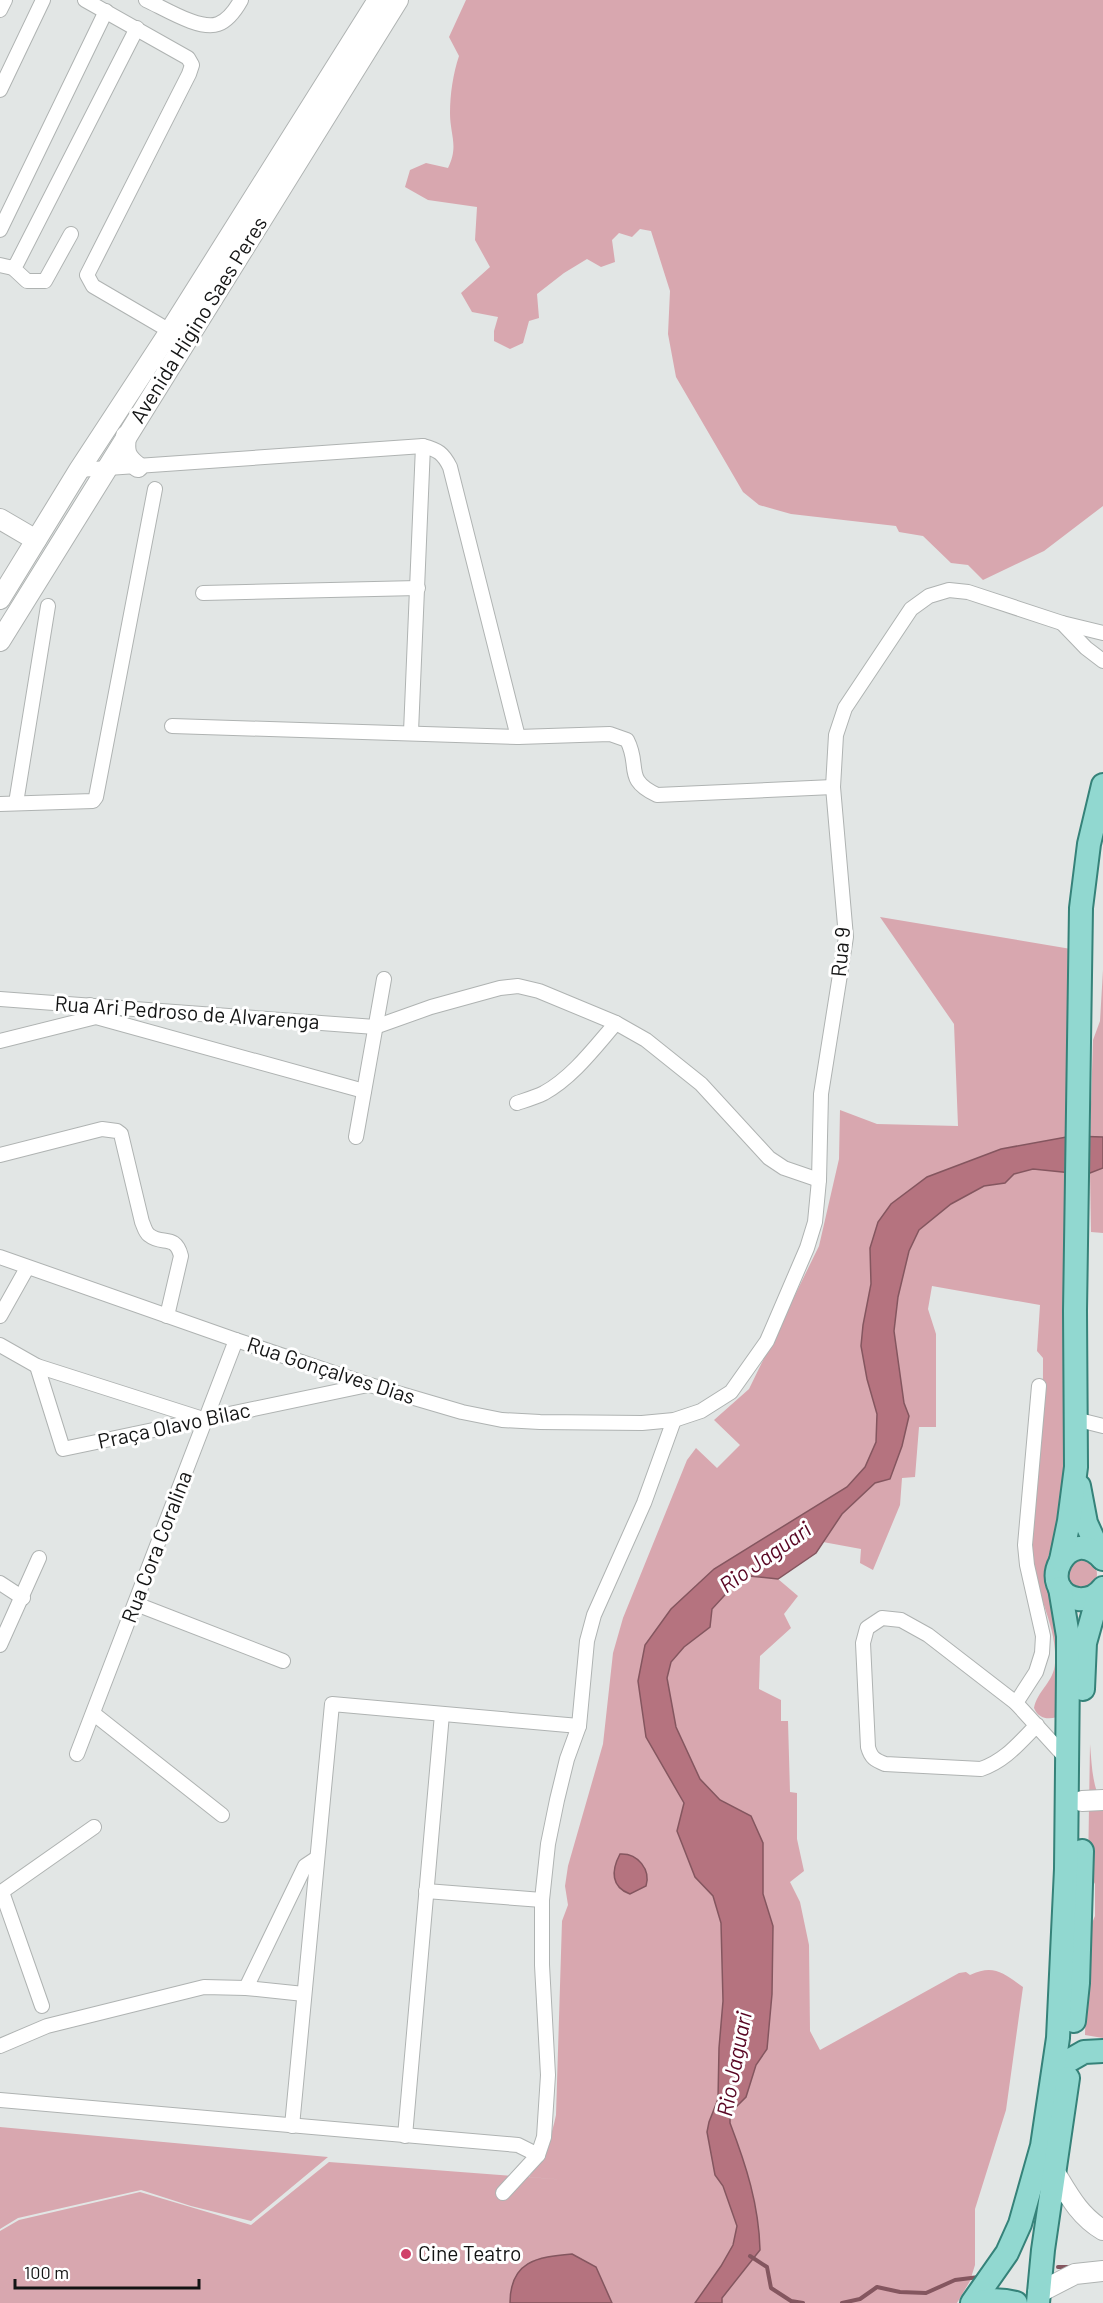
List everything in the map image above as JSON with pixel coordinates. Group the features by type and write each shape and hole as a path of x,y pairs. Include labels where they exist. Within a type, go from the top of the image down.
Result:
{"main road":[{"path":"974,2303 1007,2253 1020,2224 1042,2146 1058,2038 1066,1869 1068,1636 1056,1574 1069,1521 1076,1467 1074,1311 1081,908 1089,844 1103,785"},
{"path":"1076,1467 1086,1523 1103,1559"},
{"path":"1061,1560 1066,1554 1081,1548 1089,1549 1103,1559"},
{"path":"1060,1588 1074,1598 1083,1599 1101,1591"},
{"path":"1038,2298 1070,2060 1078,1983 1082,1872 1095,1799 1083,1663 1085,1643 1101,1591"},
{"path":"1070,2060 1084,2052 1103,2051"},
{"path":"974,2303 989,2300 1016,2303"}],"street":[{"path":"0,10 5,0"},
{"path":"0,90 43,0"},
{"path":"85,0 188,58 192,65 87,275 93,286 170,331"},
{"path":"150,1 197,23 217,24 232,14 241,0"},
{"name":"Avenida Higino Saes Peres","path":"0,599 79,470 170,331 378,0"},
{"name":"Avenida Higino Saes Peres","path":"0,641 398,0"},
{"path":"0,230 105,11"},
{"path":"70,234 45,281 27,280 6,266 137,28"},
{"path":"205,273 223,283"},
{"path":"126,436 127,459 138,467"},
{"path":"79,470 423,447 436,449 444,454 450,467 518,737"},
{"path":"411,732 423,447"},
{"path":"0,804 93,801 96,797 155,489"},
{"path":"0,519 36,540"},
{"path":"203,593 418,588"},
{"name":"Rua 9","path":"674,1420 701,1410 731,1392 766,1341 807,1248 815,1222 819,1180 821,1094 846,937 832,787 836,735 845,708 911,609 929,596 949,590 968,592 1062,624 1103,633"},
{"path":"16,803 48,606"},
{"name":"Rua 9","path":"1062,624 1103,661"},
{"path":"172,726 518,737 610,734 627,740 633,751 635,777 642,788 657,795 832,787"},
{"path":"356,1137 384,979"},
{"path":"375,1027 431,1007 500,988 518,986 539,991 616,1023 646,1040 700,1084 769,1158 784,1168 819,1180"},
{"name":"Rua Ari Pedroso de Alvarenga","path":"0,999 93,1011 375,1027"},
{"path":"0,1041 93,1011 364,1091"},
{"path":"517,1103 544,1093 562,1079 584,1060 616,1023"},
{"path":"0,1155 102,1129 117,1131 121,1134 142,1222 151,1237 173,1242 178,1247 181,1256 168,1316"},
{"name":"Rua Gonçalves Dias","path":"0,1257 370,1385 462,1412 502,1420 642,1424 674,1420"},
{"path":"0,1316 27,1268"},
{"name":"Rua Cora Coralina","path":"77,1754 236,1340"},
{"path":"0,1345 37,1366 205,1420"},
{"name":"Praça Olavo Bilac","path":"37,1366 63,1449 370,1385"},
{"path":"1016,1703 1036,1672 1042,1653 1043,1636 1025,1545 1039,1386"},
{"path":"1075,1419 1103,1426"},
{"path":"503,2193 538,2155 544,2138 548,2075 542,1965 542,1900 548,1844 557,1800 567,1759 579,1726 587,1641 594,1616 644,1503 674,1420"},
{"path":"0,1645 39,1558"},
{"path":"0,1583 23,1598"},
{"path":"136,1604 283,1661"},
{"path":"1037,1725 1007,1756 996,1764 981,1769 885,1764 875,1761 870,1756 868,1747 864,1642 867,1628 882,1618 901,1620 928,1635 1016,1703 1037,1725 1067,1759"},
{"path":"292,2126 332,1704 579,1726"},
{"path":"94,1714 222,1815"},
{"path":"405,2136 442,1714"},
{"path":"42,2006 1,1892 94,1827"},
{"path":"246,1988 305,1866 318,1858"},
{"path":"426,1891 542,1900"},
{"path":"0,2046 47,2026 204,1987 246,1988 304,1995"},
{"path":"0,2100 518,2145 538,2155"},
{"path":"1054,2171 1077,2209 1092,2224 1103,2230"},
{"path":"1038,2298 1075,2274 1103,2271"}],"shaded area":[{"path":"466,0 1103,0 1103,506 1044,551 983,580 968,565 951,563 923,536 899,532 896,526 791,514 759,505 743,492 676,377 668,334 670,291 651,231 640,229 632,237 619,233 612,240 615,262 601,267 587,259 537,294 539,318 529,321 523,343 510,349 494,341 498,317 472,312 461,293 490,267 475,240 477,207 428,200 405,187 410,170 426,163 448,168 451,160 453,147 450,121 451,99 459,56 449,37"},
{"path":"880,917 1071,949 1072,1136 1001,1149 870,1248 871,1284 861,1346 877,1414 876,1442 865,1467 847,1487 714,1569 671,1609 646,1737 684,1803 677,1831 695,1877 713,1896 721,1923 723,2001 718,2100 709,2122 715,2175 723,2186 737,2226 733,2245 721,2266 695,2303 0,2303 0,2231 19,2220 140,2192 251,2225 329,2162 567,2180 529,2177 546,2148 556,2115 562,1921 568,1905 565,1886 568,1866 603,1744 613,1653 623,1618 687,1460 696,1448 717,1468 740,1445 714,1420 749,1389 819,1246 839,1159 840,1110 877,1124 958,1126 954,1024"},
{"path":"1103,970 1103,1137 1090,1137 1093,1040 1100,1021"},
{"path":"1103,1168 1103,1233 1091,1232 1090,1173"},
{"path":"1033,1169 1072,1173 1062,1512 1046,1565 1046,1581 1064,1632 1057,1717 1050,1718 1040,1716 1034,1708 1038,1696 1052,1676 1055,1663 1053,1635 1036,1579 1032,1551 1042,1419 1043,1358 1037,1351 1040,1305 932,1286 928,1309 936,1334 936,1427 919,1427 915,1477 902,1478 900,1505 873,1570 860,1563 861,1549 823,1542 842,1514 875,1483 890,1479 909,1416 904,1403 894,1331 898,1297 909,1251 919,1230 951,1204 984,1186 1005,1183 1014,1174"},
{"path":"1082,1559 1093,1563 1097,1574 1093,1585 1082,1589 1071,1585 1067,1574 1071,1563"},
{"path":"749,1576 778,1579 798,1596 784,1614 791,1628 760,1656 759,1689 781,1700 781,1721 788,1721 790,1792 797,1793 797,1839 804,1871 790,1882 800,1902 809,1945 810,2031 820,2050 959,1973 966,1972 970,1975 992,1970 1004,1974 1023,1987 1006,2110 975,2209 975,2265 970,2281 957,2303 722,2303 722,2298 760,2250 754,2201 730,2123 730,2113 746,2097 756,2065 767,2049 772,1994 773,1926 763,1894 763,1843 751,1816 720,1800 700,1779 676,1727 667,1678 671,1662 684,1647 710,1627 712,1609 734,1585"},
{"path":"1090,1744 1095,1784 1103,1806 1103,2038 1085,2035 1087,1935 1095,1916 1095,1884 1088,1872"},
{"path":"0,2127 328,2157 251,2221 191,2206 141,2190 18,2218 0,2229"}],"water":[{"name":"Rio Jaguari","path":"1072,1136 1103,1137 1103,1168 1090,1173 1033,1169 1014,1174 1005,1183 984,1186 951,1204 919,1230 909,1251 898,1297 894,1331 904,1403 909,1416 902,1446 890,1479 875,1483 842,1514 816,1553 778,1579 749,1576 734,1585 712,1609 710,1627 684,1647 671,1662 667,1678 676,1727 700,1779 720,1800 751,1816 763,1843 763,1894 773,1926 772,1994 767,2049 756,2065 746,2097 730,2113 730,2123 754,2201 760,2250 722,2298 722,2303 695,2303 733,2245 737,2226 723,2186 715,2175 707,2132 718,2099 723,2001 721,1923 713,1896 695,1877 677,1831 684,1803 646,1737 638,1681 645,1645 671,1609 714,1569 847,1487 865,1467 876,1442 877,1414 861,1346 871,1284 870,1248 878,1222 891,1204 927,1177 1001,1149"},
{"path":"620,1854 637,1859 647,1874 646,1886 630,1894 619,1887 614,1878 615,1866"},
{"path":"572,2254 596,2267 612,2303 510,2303 511,2289 520,2270 537,2260"}],"waterway":[{"path":"750,2256 767,2267 771,2288 791,2301 803,2303"},
{"path":"1058,2267 1069,2267"},
{"path":"842,2303 860,2299 877,2287 900,2292 926,2293 955,2280 979,2277"}],"place":[{"name":"Cine Teatro","path":"406,2254"}]}
